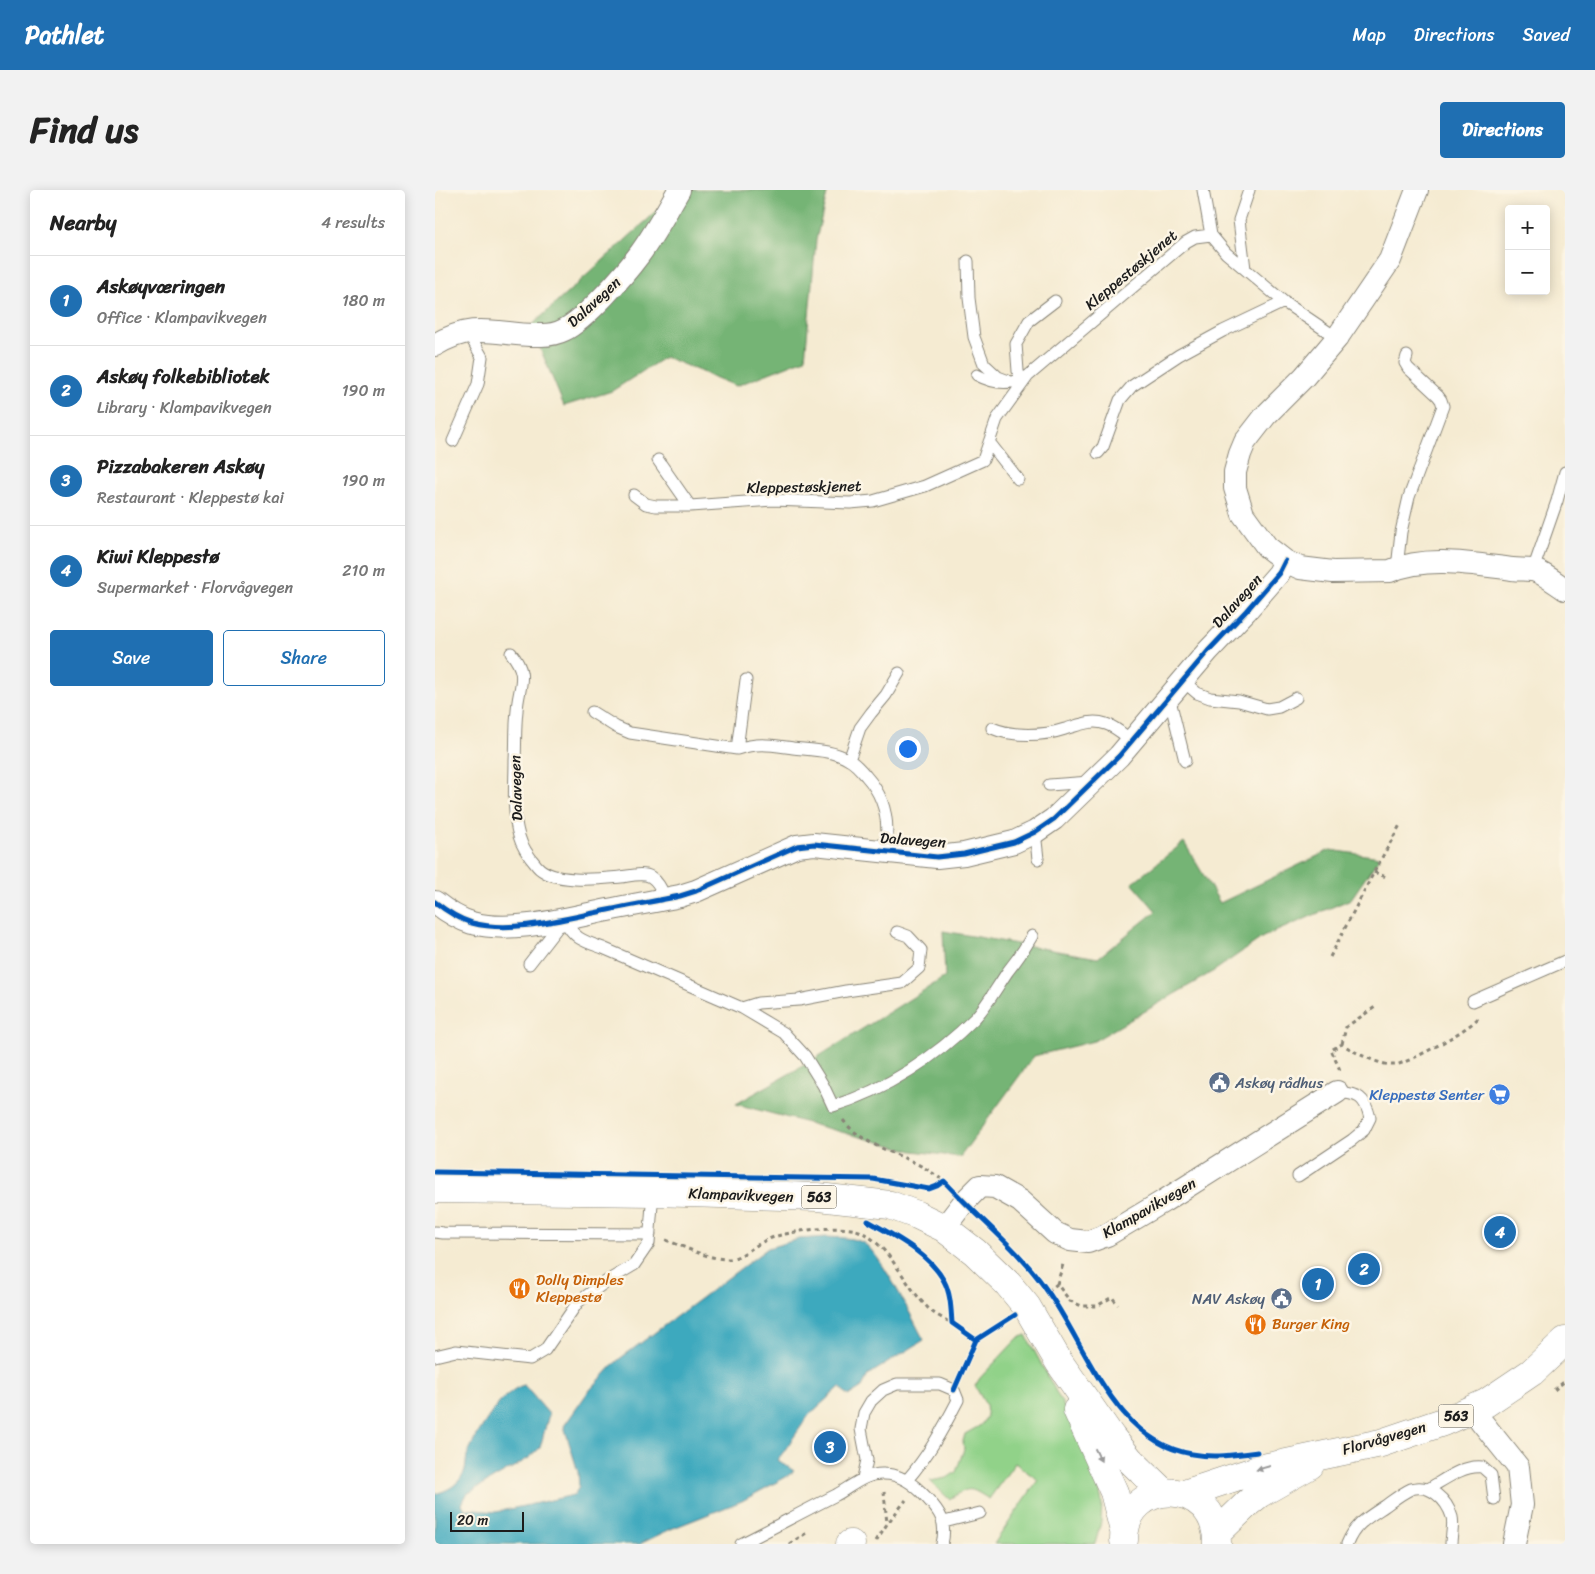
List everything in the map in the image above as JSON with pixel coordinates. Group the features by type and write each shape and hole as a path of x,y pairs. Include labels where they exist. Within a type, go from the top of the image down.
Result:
{"main road":[{"name":"Klampavikvegen","path":"435,1189 653,1192 818,1197 890,1205 917,1215 944,1228 975,1252 1008,1284 1037,1322 1059,1362 1112,1438 1130,1460 1174,1493"},
{"name":"Florvågvegen","path":"1174,1493 1263,1468 1397,1438 1443,1422 1486,1403 1532,1372 1565,1341"},
{"name":"Klampavikvegen","path":"1059,1362 1074,1404 1114,1492 1124,1538"},
{"name":"Florvågvegen","path":"1217,1539 1248,1503 1259,1494 1328,1454"},
{"name":"563","path":"1124,1538 1128,1519 1142,1501 1152,1495 1174,1493 1197,1500 1207,1508 1214,1520 1217,1539"}],"street":[{"name":"Dalavegen","path":"435,345 456,334 468,332 492,330 542,335 563,330 575,323 628,269 640,254 679,190"},
{"path":"1417,190 1389,260 1337,338 1304,377 1266,415 1240,454 1235,472 1235,488 1243,514 1267,547 1285,561 1300,568 1333,572 1390,571 1423,564 1463,562 1516,570 1533,570 1565,589"},
{"name":"Dalavegen","path":"435,902 445,910 470,922 496,926 524,925 666,899 696,891 797,846 814,844 937,856 964,854 1014,842 1035,832 1054,819 1132,741 1268,586 1285,561"},
{"name":"Klampavikvegen","path":"944,1228 964,1202 980,1186 995,1187 1020,1201 1055,1233 1070,1240 1088,1242 1107,1235 1344,1093"},
{"path":"1474,1408 1481,1421 1517,1467 1522,1505 1514,1544"}],"lane":[{"path":"1204,190 1211,235 1226,253 1283,302 1337,338"},
{"path":"1245,269 1239,220 1249,190"},
{"name":"Kleppestøskjenet","path":"634,495 646,504 656,506 690,506 773,500 851,503 873,501 925,486 977,463 983,460 997,419 1019,379 1050,356 1186,242 1195,237 1211,235"},
{"path":"968,261 969,298 974,337 984,364 998,377 1019,379"},
{"path":"1019,379 1016,344 1029,321 1055,301"},
{"path":"1098,453 1103,447 1120,400 1132,386 1179,355 1283,302"},
{"path":"453,441 477,384 482,357 468,332"},
{"path":"1397,568 1401,532 1409,497 1443,406 1438,396 1408,368 1405,363 1407,356"},
{"path":"977,375 997,382 1019,379"},
{"path":"989,442 1018,479"},
{"path":"658,460 690,506"},
{"path":"1533,570 1557,502 1565,472"},
{"name":"Dalavegen","path":"511,653 521,670 523,682 517,702 514,741 514,796 519,835 523,846 543,872 555,877 603,879 641,875 650,876 658,883 666,899"},
{"path":"849,760 861,728 886,695 899,673"},
{"path":"737,749 746,680"},
{"path":"1185,761 1176,689 1197,693 1210,698 1239,701 1267,709 1279,707 1296,698"},
{"name":"Dalavegen","path":"592,712 616,727 630,733 737,749 753,744 764,744 830,753 849,760 875,786 885,810 888,834 885,850"},
{"path":"992,728 1011,734 1053,732 1093,721 1115,728 1132,741"},
{"path":"1049,785 1092,782"},
{"path":"1035,832 1038,859"},
{"path":"529,964 564,919 569,929 579,939 742,1008 784,1033 805,1056 823,1085 833,1106 885,1084 917,1066 940,1050 976,1017 1016,962 1032,936"},
{"path":"742,1008 758,1003 799,1000 902,983 919,968 921,950 908,936 897,932"},
{"path":"1473,1001 1565,962"},
{"path":"1299,1176 1365,1130 1370,1118 1367,1104 1354,1094 1344,1093"},
{"path":"435,1356 456,1351 530,1359 545,1350 578,1302 607,1281 634,1265 649,1243 653,1192"},
{"path":"435,1232 650,1234"},
{"path":"863,1478 867,1460 861,1429 863,1413 871,1401 883,1390 897,1384 940,1384 954,1390 958,1400 911,1484"},
{"path":"1428,1490 1457,1472 1469,1468 1483,1467 1491,1475 1494,1499"},
{"path":"741,1544 839,1493 863,1478 883,1473 895,1475 911,1484 935,1507 944,1522 945,1532 942,1544"},
{"path":"1347,1544 1352,1531 1367,1518 1411,1489 1428,1490 1438,1494 1446,1504 1452,1518 1451,1544"},
{"path":"944,1522 979,1512"}],"path":[{"path":"1330,958 1373,872 1400,825"},
{"path":"1373,872 1388,878"},
{"path":"1342,1044 1356,1053 1385,1064 1395,1065 1405,1062 1453,1037 1475,1022 1481,1014 1473,1001"},
{"path":"1342,1044 1345,1027 1375,1007"},
{"path":"1342,1044 1331,1050 1344,1093"},
{"path":"833,1106 849,1128 861,1137 907,1158 939,1177 948,1186"},
{"path":"650,1234 715,1258 731,1259 768,1239 778,1236 805,1230 858,1230 880,1244 909,1286 928,1309 960,1329"},
{"path":"1043,1284 1046,1293 1053,1299"},
{"path":"1046,1293 1057,1284 1070,1301 1076,1304 1097,1306 1112,1297 1118,1305"},
{"path":"952,1314 952,1324"},
{"path":"883,1473 887,1524"},
{"path":"875,1544 911,1484"}],"green space":[{"path":"680,190 828,190 816,240 805,359 736,386 665,357 612,391 564,406 531,326"},
{"path":"1184,842 1220,903 1330,850 1380,857 1351,899 1263,937 1214,971 1094,1041 1034,1056 960,1157 913,1151 736,1104 808,1063 945,977 943,931 1098,958 1156,911 1132,883"},
{"path":"1026,1335 1081,1439 1096,1474 1102,1502 1101,1522 1095,1544 994,1544 1038,1480 1015,1463 989,1499 973,1490 965,1490 949,1499 930,1481 947,1478 956,1472 964,1449 963,1441 965,1434 981,1425 987,1416 986,1405 975,1386 980,1378 1018,1338"}],"water":[{"path":"827,1237 853,1239 862,1242 869,1248 887,1272 924,1340 868,1375 862,1387 848,1396 840,1387 809,1415 778,1460 794,1471 742,1501 671,1529 640,1544 435,1544 435,1494 451,1488 463,1475 468,1453 477,1435 491,1413 507,1395 524,1385 549,1414 540,1448 529,1458 467,1494 462,1504 465,1509 496,1512 574,1495 579,1487 578,1472 564,1426 588,1392 618,1360 768,1248 799,1239"}],"cycle path":[{"path":"435,902 452,914 472,923 488,926 522,926 558,921 680,896 696,891 797,846 814,844 937,857 964,854 1014,842 1035,832 1054,819 1119,756 1208,651 1279,573 1285,561"},
{"path":"435,1172 873,1179 929,1189 944,1181 1012,1248 1037,1277 1062,1314 1106,1389 1123,1412 1143,1431 1165,1446 1192,1454 1216,1456 1257,1452"},
{"path":"868,1221 900,1239 929,1262 944,1281 948,1291 952,1323 976,1340"},
{"path":"954,1390 976,1340 1015,1315"}],"place":[{"name":"Askøy rådhus","path":"1219,1083"},
{"name":"Kleppestø Senter","path":"1500,1095"},
{"name":"Kiwi Kleppestø","path":"1500,1232"},
{"name":"Askøy folkebibliotek","path":"1364,1269"},
{"name":"Askøyværingen","path":"1318,1284"},
{"name":"Dolly Dimples Kleppestø","path":"520,1289"},
{"name":"NAV Askøy","path":"1281,1299"},
{"name":"Burger King","path":"1256,1324"},
{"name":"Pizzabakeren Askøy","path":"830,1447"}]}
